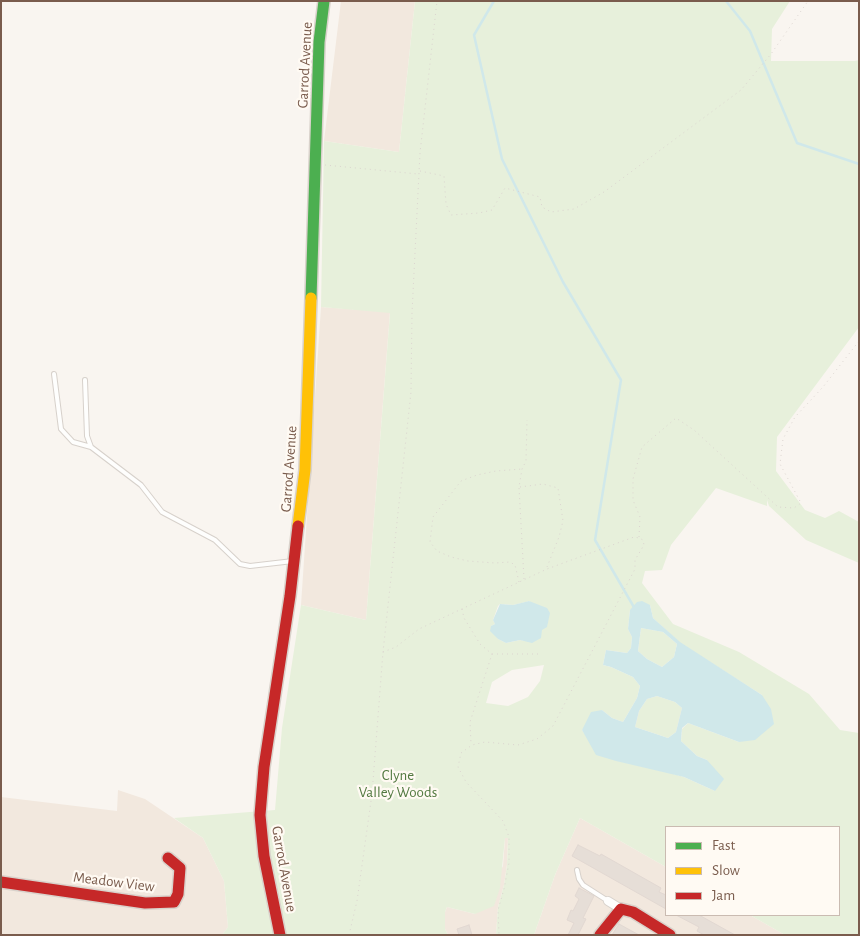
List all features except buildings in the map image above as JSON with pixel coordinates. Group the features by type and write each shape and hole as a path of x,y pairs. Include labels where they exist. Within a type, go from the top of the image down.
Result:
{"main road":[{"name":"Garrod Avenue","path":"280,935 264,856 260,814 264,766 295,560 305,470 319,42 324,1"},
{"name":"Meadow View","path":"1,882 145,903 174,902 178,894 180,868 168,858"},
{"path":"600,935 620,909 633,912 670,935"}],"street":[{"path":"608,901 620,909"}],"lane":[{"path":"54,374 61,430 74,442 91,447 141,485 162,512 215,540 240,564 250,566 295,560"},
{"path":"86,380 86,436 91,447"},
{"path":"577,870 583,885 608,901"}],"path":[{"path":"349,935 357,901 372,794 383,652 411,392 412,313 419,171 437,1"},
{"path":"419,171 444,176 446,204 452,215 492,210 505,188 540,197 542,207 551,212 574,209 604,192 741,90 771,54 808,1"},
{"path":"316,164 419,174"},
{"path":"499,935 498,910 509,863 509,838 502,821 466,782 458,767 461,753 472,745 485,742 518,745 537,739 553,726 635,569 635,560 644,545 640,538 640,517 633,500 633,479 642,447 676,418 694,430 778,507 794,508 801,503 780,464 783,439 795,417 823,387 859,340"},
{"path":"524,580 519,487 522,469 526,461 527,420"},
{"path":"519,582 515,565 510,562 468,561 451,557 437,551 430,542 433,517 461,481 477,475 522,469"},
{"path":"519,487 543,484 558,488 563,521 547,569"},
{"path":"383,652 396,647 419,629 547,569 634,537 640,538"},
{"path":"462,609 464,618 480,644 492,654 541,654"},
{"path":"472,745 470,722 492,654"}],"shaded area":[{"path":"341,1 415,1 399,152 324,141"},
{"path":"321,307 390,312 366,620 301,605"},
{"path":"118,790 145,799 203,838 224,881 228,927 222,935 1,935 1,797 117,811"},
{"path":"580,818 665,866 665,916 752,916 785,935 534,935 555,875"},
{"path":"505,838 508,838 507,865 498,907 496,935 448,935 445,929 445,912 447,907 475,914 503,866"}],"green space":[{"name":"Clyne Valley Woods","path":"415,1 790,1 772,29 771,61 859,60 859,327 777,437 776,471 805,510 825,518 839,511 859,522 859,563 806,540 769,506 767,500 767,506 716,488 671,545 662,570 645,571 642,583 673,624 739,652 809,694 840,730 859,733 859,935 785,935 752,916 840,916 840,826 665,826 665,866 580,818 555,875 534,935 496,935 498,907 507,865 508,838 505,838 500,888 494,906 475,914 447,907 445,912 445,929 448,935 222,935 228,927 224,881 203,838 174,818 275,810 282,728 301,605 366,620 390,313 321,307 324,141 399,152","holes":["530,601 532,642 520,640 506,643 498,639 491,626 495,624 493,620 500,604 513,605","650,605 653,618 680,643 762,695 739,742 688,723 682,729 681,741 697,756 707,760 715,791 589,740 582,730 602,710 612,718 623,722 637,698 640,686 633,677 603,665 606,650 627,653 631,648 632,637 628,629 630,610","544,665 540,681 528,697 508,706 486,703 492,682 512,670"]},
{"path":"641,628 663,632 677,644 674,657 662,667 647,659 638,651"},
{"path":"657,696 675,702 682,708 676,732 668,738 635,727 639,711 647,699"}],"water":[{"path":"529,601 547,608 550,613 547,627 542,630 541,638 532,643 520,640 506,643 498,639 490,631 491,626 495,624 493,620 500,604 513,605"},
{"path":"642,601 650,605 653,618 680,642 762,695 771,709 774,724 755,740 739,742 688,723 682,728 681,741 697,756 707,760 724,779 715,791 684,777 596,755 582,730 591,712 602,710 612,718 623,722 637,698 640,686 633,677 603,665 606,650 627,653 631,648 632,637 628,629 630,610 637,602","holes":["641,628 663,632 677,644 674,657 662,667 647,659 638,651","657,696 675,702 682,708 676,732 668,738 635,727 639,711 647,699"]}],"waterway":[{"path":"494,1 474,35 502,159 563,282 621,380 595,540 635,609"},
{"path":"726,1 750,31 797,143 859,164"}],"traffic: fast":[{"path":"311,298 319,42 324,1"}],"traffic: slow":[{"path":"298,526 305,470 311,298"}],"traffic: jam":[{"path":"280,935 264,856 260,815 264,767 290,596 298,526"},
{"path":"1,882 145,903 174,902 178,894 180,868 168,858"},
{"path":"600,935 621,909 633,912 670,935"}]}
